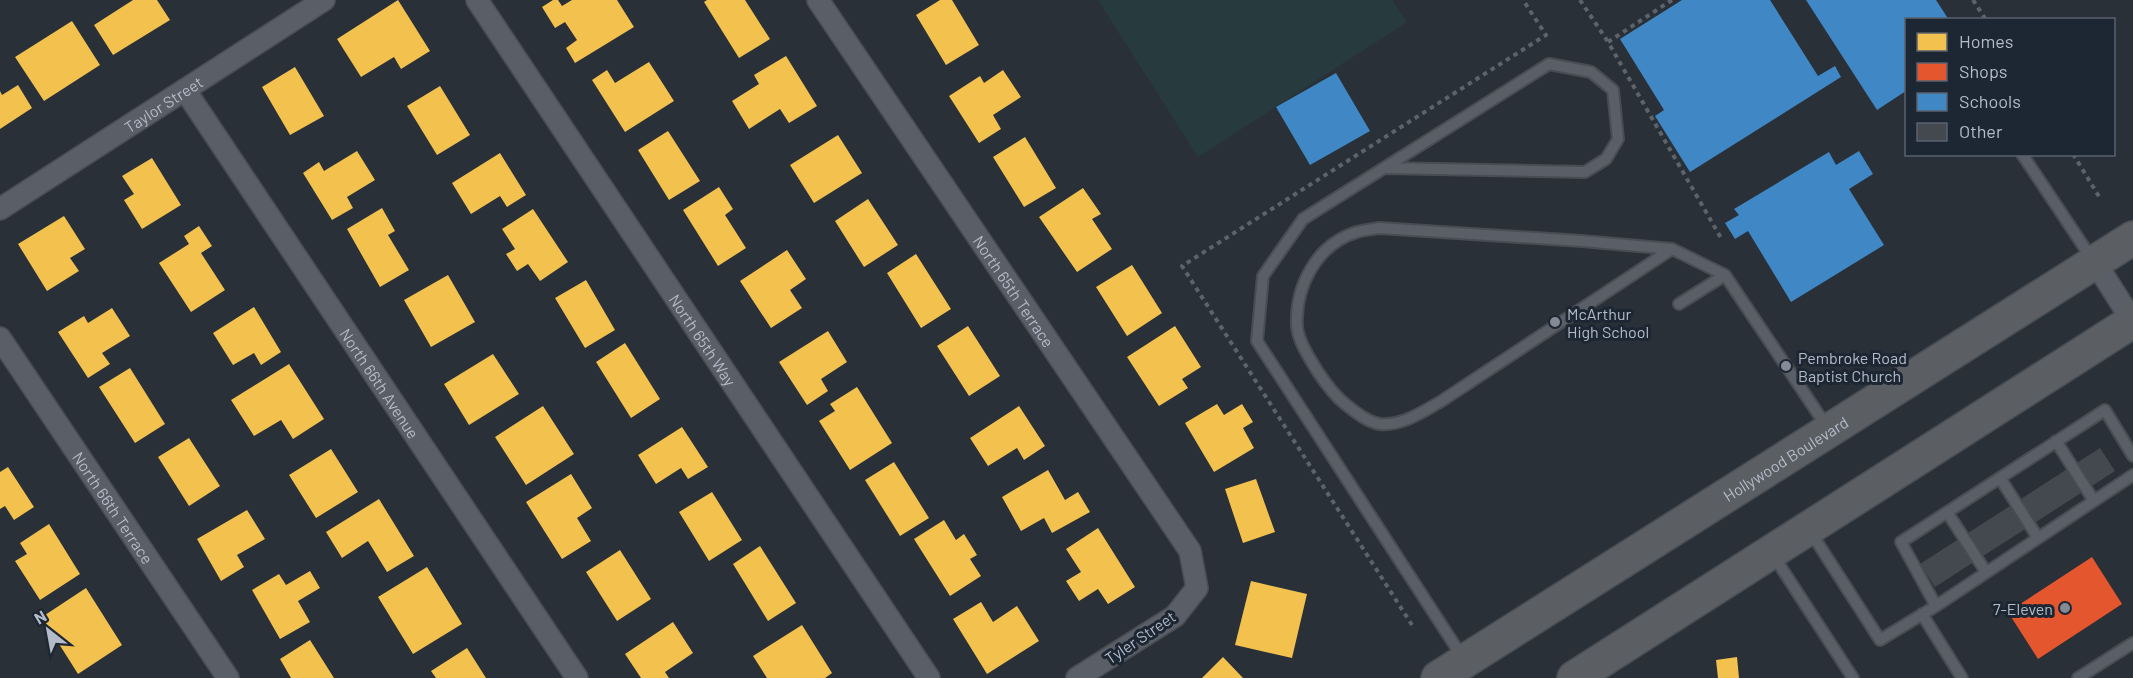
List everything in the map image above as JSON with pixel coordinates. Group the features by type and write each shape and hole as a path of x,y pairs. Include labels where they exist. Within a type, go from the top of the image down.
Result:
{"highway":[{"name":"Hollywood Boulevard","path":"1457,672 1829,431 2133,238"},
{"path":"1574,678 2133,321"}],"street":[{"name":"Taylor Street","path":"0,209 324,0"},
{"name":"North 65th Way","path":"477,0 929,678"},
{"name":"North 65th Terrace","path":"818,0 1190,551 1197,588"},
{"name":"North 66th Avenue","path":"185,90 577,678"},
{"path":"2095,262 2133,321"},
{"name":"North 66th Terrace","path":"0,338 228,678"},
{"name":"Tyler Street","path":"1077,678 1175,616 1197,588"}],"lane":[{"path":"1384,168 1585,172 1606,159 1618,139 1613,90 1592,72 1549,64 1303,219 1263,276 1257,341 1457,672"},
{"path":"2023,156 2095,262"},
{"path":"1672,249 1440,402 1407,420 1380,424 1356,413 1334,395 1309,359 1297,328 1298,305 1304,278 1317,259 1334,243 1356,232 1379,228 1672,249 1725,275 1829,431"},
{"path":"1679,304 1725,275"},
{"path":"1935,606 1901,543 2104,410 2133,456"},
{"path":"2056,441 2094,501"},
{"path":"1808,529 1880,640 2133,475"},
{"path":"2000,478 2038,538"},
{"path":"1947,512 1986,572"},
{"path":"1772,552 1853,678"},
{"path":"1922,614 1962,678"},
{"path":"2079,678 2133,643"}],"path":[{"path":"1412,625 1182,266 1546,35 1523,0"},
{"path":"1580,0 1608,42 1721,238"},
{"path":"1608,42 1672,0"},
{"path":"1973,0 1985,18"},
{"path":"2074,156 2100,198"}],"green space":[{"path":"1098,0 1392,0 1407,22 1198,157"}],"building: Homes":[{"path":"133,0 157,0 170,20 113,55 94,25"},
{"path":"398,0 430,51 401,69 394,57 361,77 337,39"},
{"path":"553,0 558,0 562,6 572,0 617,0 634,27 575,63 566,48 577,40 565,22 555,28 542,7"},
{"path":"707,0 745,0 770,39 739,58 704,2"},
{"path":"940,0 952,0 979,45 946,65 916,15"},
{"path":"72,21 100,65 44,101 15,57"},
{"path":"786,56 817,106 789,123 780,109 749,129 732,101 759,84 754,75"},
{"path":"649,62 674,101 625,132 592,80 607,70 615,83"},
{"path":"295,67 324,116 290,135 262,87"},
{"path":"1003,70 1021,97 993,115 1001,129 979,143 949,96 980,76 984,83"},
{"path":"18,85 32,108 0,129 0,91 2,95"},
{"path":"440,86 470,135 437,155 407,106"},
{"path":"668,131 700,181 669,200 638,150"},
{"path":"838,135 862,173 814,203 790,165"},
{"path":"1025,137 1056,188 1024,207 993,157"},
{"path":"357,151 375,180 347,197 353,208 332,220 303,173 319,162 324,171"},
{"path":"500,153 526,195 507,207 500,196 471,214 452,183"},
{"path":"152,158 181,205 142,229 124,200 134,194 122,176"},
{"path":"719,187 733,209 725,215 746,248 718,266 683,210"},
{"path":"1083,188 1101,214 1092,219 1112,249 1077,272 1039,217"},
{"path":"868,199 898,245 864,267 835,221"},
{"path":"382,208 395,231 388,235 409,270 380,287 347,229"},
{"path":"533,209 568,262 540,281 528,264 517,271 506,254 515,249 502,229"},
{"path":"64,216 85,249 70,258 79,271 47,291 18,244"},
{"path":"199,226 212,246 201,253 225,290 191,312 159,263 189,244 184,236"},
{"path":"787,250 806,279 790,290 802,308 771,328 740,281"},
{"path":"916,254 951,309 921,328 887,273"},
{"path":"1132,265 1162,313 1127,336 1096,287"},
{"path":"448,275 475,322 431,347 404,300"},
{"path":"586,280 615,330 585,348 555,298"},
{"path":"254,307 281,352 261,365 254,353 233,365 213,333"},
{"path":"112,308 130,336 102,353 110,364 88,378 58,332 84,316 88,323"},
{"path":"968,326 1000,376 969,396 937,346"},
{"path":"1175,326 1201,367 1182,379 1188,388 1159,406 1127,357"},
{"path":"828,331 847,362 821,379 828,391 807,405 779,362"},
{"path":"625,343 660,399 631,418 596,362"},
{"path":"493,354 519,394 469,425 444,384"},
{"path":"289,364 324,419 293,439 281,420 254,436 231,400"},
{"path":"130,368 165,424 135,443 99,387"},
{"path":"857,387 892,443 850,470 819,421 835,411 830,404"},
{"path":"1217,404 1224,415 1242,404 1253,422 1243,428 1254,448 1214,472 1185,423"},
{"path":"543,406 574,454 526,485 495,437"},
{"path":"1019,406 1045,446 1024,460 1017,448 988,466 970,438"},
{"path":"682,427 708,467 688,479 681,468 656,484 638,455"},
{"path":"189,438 220,486 189,506 158,457"},
{"path":"331,449 358,492 316,518 289,475"},
{"path":"894,462 929,518 900,536 865,480"},
{"path":"8,467 34,507 14,520 5,506 0,509 0,472"},
{"path":"1048,470 1065,500 1078,492 1090,512 1052,533 1044,518 1021,531 1002,497"},
{"path":"571,474 592,508 577,518 591,541 562,559 526,502"},
{"path":"1256,479 1275,532 1243,543 1225,489"},
{"path":"712,492 742,540 709,561 679,512"},
{"path":"379,499 414,556 387,572 368,541 342,558 326,532"},
{"path":"247,510 265,539 237,555 244,567 221,581 197,539"},
{"path":"944,520 956,540 964,534 977,555 970,559 981,576 950,596 914,539"},
{"path":"49,524 80,574 40,600 15,561 27,554 20,543"},
{"path":"1098,528 1135,587 1108,604 1098,589 1079,601 1066,581 1081,572 1066,549"},
{"path":"760,546 796,603 768,621 733,564"},
{"path":"620,550 651,599 617,621 586,572"},
{"path":"427,567 462,624 413,654 378,597"},
{"path":"310,571 320,588 298,601 310,622 280,639 252,590 279,574 286,585"},
{"path":"1251,581 1307,594 1292,658 1235,645"},
{"path":"86,588 122,645 78,674 42,617"},
{"path":"981,602 993,622 1017,606 1039,641 987,674 953,619"},
{"path":"673,622 693,653 665,672 669,678 641,678 625,654"},
{"path":"802,625 832,673 825,678 767,678 753,656"},
{"path":"310,640 334,678 291,678 280,659"},
{"path":"467,648 486,678 436,678 431,671"},
{"path":"1223,657 1243,678 1202,678"},
{"path":"1737,657 1739,678 1718,678 1716,660"}],"building: Shops":[{"name":"7-Eleven","path":"2092,557 2122,604 2038,659 2008,612"}],"building: Schools":[{"path":"1682,0 1770,0 1818,76 1835,66 1841,77 1690,172 1655,116 1664,110 1620,39"},
{"path":"1806,0 1936,0 1948,18 1905,18 1905,92 1877,110"},
{"path":"1336,73 1370,131 1310,165 1276,107"},
{"path":"1859,151 1873,174 1849,189 1884,245 1791,302 1748,231 1735,239 1725,223 1739,215 1734,209 1829,152 1836,165"}],"building: Other":[{"path":"2100,448 2115,471 1935,587 1920,564"}],"place":[{"name":"McArthur High School","path":"1555,322"},
{"name":"Pembroke Road Baptist Church","path":"1786,366"},
{"name":"7-Eleven","path":"2065,608"}]}
